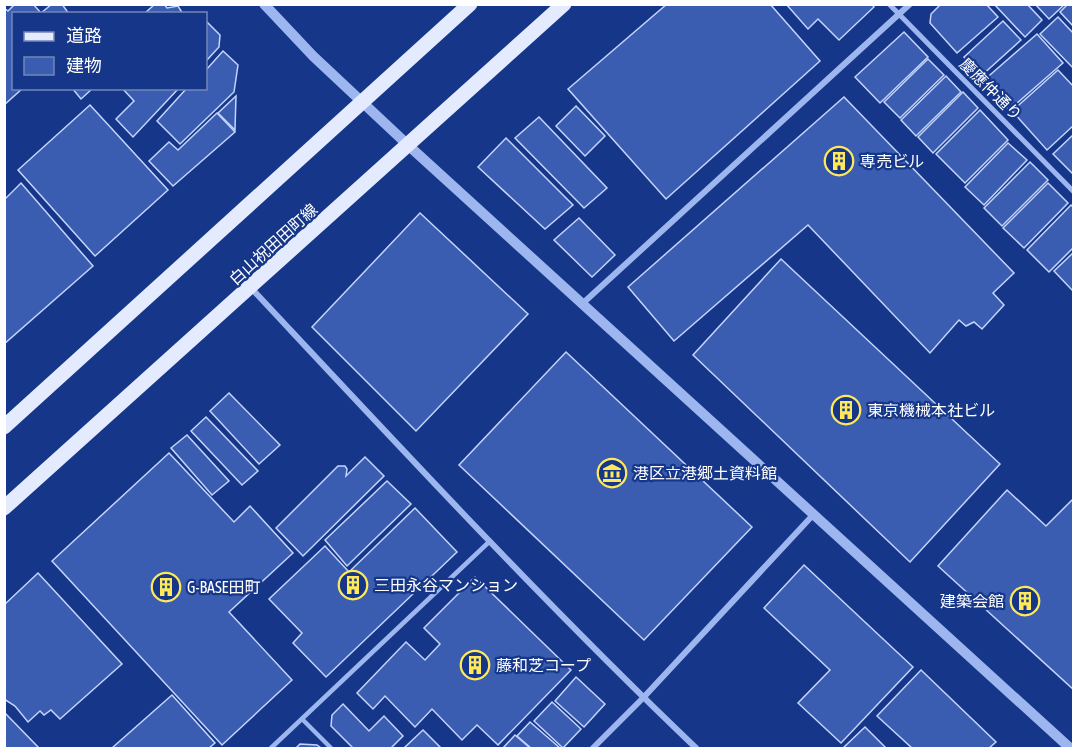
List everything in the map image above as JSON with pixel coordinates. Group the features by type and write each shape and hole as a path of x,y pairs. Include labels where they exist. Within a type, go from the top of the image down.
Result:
{"main road":[{"path":"4,427 470,4"},
{"name":"白山祝田田町線","path":"4,508 409,146 564,4"}],"street":[{"path":"264,4 314,56 409,146 1070,748"},
{"name":"慶應仲通り","path":"889,4 1074,192"},
{"path":"582,303 910,4"},
{"path":"251,288 490,541 643,698 696,748"},
{"path":"593,748 643,698 813,515"}],"lane":[{"path":"272,748 490,541"},
{"path":"303,719 331,748"}],"building":[{"path":"15,4 33,4 40,12 12,12 12,90 21,90 4,105 4,8 8,11"},
{"path":"52,4 62,4 68,12 42,12"},
{"path":"155,4 164,4 167,8 178,6 182,12 146,12"},
{"path":"667,4 770,4 820,61 666,199 568,89"},
{"path":"786,4 872,4 874,7 839,40 818,19 808,29"},
{"path":"941,4 986,4 998,17 957,53 930,23 931,14"},
{"path":"994,4 1027,4 1042,20 1025,37"},
{"path":"1035,4 1065,4 1049,19"},
{"path":"1068,4 1074,4 1074,27 1060,12"},
{"path":"1058,17 1074,34 1074,69 1040,34"},
{"path":"1003,21 1021,40 981,76 964,57"},
{"path":"207,22 220,35 219,47 207,60"},
{"path":"904,32 928,57 880,103 855,77"},
{"path":"1037,34 1063,63 1009,110 983,81"},
{"path":"223,51 238,65 234,92 180,144 157,121 185,90 207,90 207,69"},
{"path":"928,59 944,75 900,118 884,102"},
{"path":"1058,70 1074,87 1074,125 1047,150 1012,111"},
{"path":"946,76 961,92 916,136 901,120"},
{"path":"74,90 91,90 81,99"},
{"path":"124,90 177,90 133,137 116,119 134,101"},
{"path":"963,92 978,108 933,153 918,137"},
{"path":"236,96 235,130 218,113"},
{"name":"専売ビル","path":"844,97 1014,273 993,293 1004,305 982,329 974,322 966,326 959,320 930,353 808,225 674,341 628,287"},
{"path":"90,105 168,190 95,256 18,170"},
{"path":"576,106 605,136 585,156 556,126"},
{"path":"980,110 1008,140 965,183 936,154"},
{"path":"217,113 235,132 173,186 149,161 169,142 178,150"},
{"path":"539,117 607,188 584,208 515,138"},
{"path":"1074,134 1074,172 1072,173 1053,154"},
{"path":"506,138 573,205 545,229 478,167"},
{"path":"1008,143 1027,160 984,205 965,187"},
{"path":"1030,162 1048,180 1002,226 984,208"},
{"path":"21,183 93,266 4,344 4,200"},
{"path":"1048,183 1068,203 1024,248 1003,228"},
{"path":"1071,205 1074,208 1074,247 1049,272 1027,250"},
{"path":"420,213 528,314 416,431 312,327"},
{"path":"579,218 615,255 592,277 554,240"},
{"path":"1074,252 1074,288 1072,290 1054,271"},
{"name":"東京機械本社ビル","path":"781,259 1000,464 910,562 693,355"},
{"path":"566,352 752,527 644,640 459,465"},
{"path":"229,393 280,445 259,464 210,411"},
{"path":"206,417 258,471 242,485 191,431"},
{"path":"187,435 229,481 212,495 171,448"},
{"name":"G-BASE田町","path":"169,453 234,522 250,506 293,553 229,612 292,680 222,745 52,561"},
{"path":"365,457 384,476 303,556 276,528 338,466 345,466 346,476"},
{"path":"387,481 411,504 347,566 325,540"},
{"name":"建築会館","path":"1007,490 1046,526 1074,498 1074,690 938,566"},
{"name":"三田永谷マンション","path":"415,508 457,552 326,677 293,643 302,633 269,599 325,546 349,572"},
{"path":"804,565 913,667 841,743 798,703 830,670 764,608"},
{"path":"38,573 122,664 60,719 51,710 44,715 40,711 28,722 15,706 4,699 4,605"},
{"name":"藤和芝コープ","path":"475,577 571,670 498,745 477,725 462,740 432,709 415,727 385,696 373,709 357,693 406,642 425,660 440,644 424,628"},
{"path":"921,670 996,742 989,748 912,748 877,716"},
{"path":"576,677 605,704 584,727 555,701"},
{"path":"172,695 215,743 209,748 112,748"},
{"path":"552,702 581,729 563,748 534,721"},
{"path":"343,704 369,731 384,716 403,736 391,748 353,748 331,726 332,715"},
{"path":"4,712 39,748 4,748"},
{"path":"530,722 560,748 531,748 517,736"},
{"path":"865,727 886,748 843,748"},
{"path":"423,730 441,748 404,748"},
{"path":"515,735 530,748 503,748"},
{"path":"300,744 317,745 321,748 296,748"}],"place":[{"name":"専売ビル","path":"839,161"},
{"name":"東京機械本社ビル","path":"846,410"},
{"name":"港区立港郷土資料館","path":"612,473"},
{"name":"三田永谷マンション","path":"353,585"},
{"name":"G-BASE田町","path":"166,587"},
{"name":"建築会館","path":"1025,601"},
{"name":"藤和芝コープ","path":"475,665"}]}
